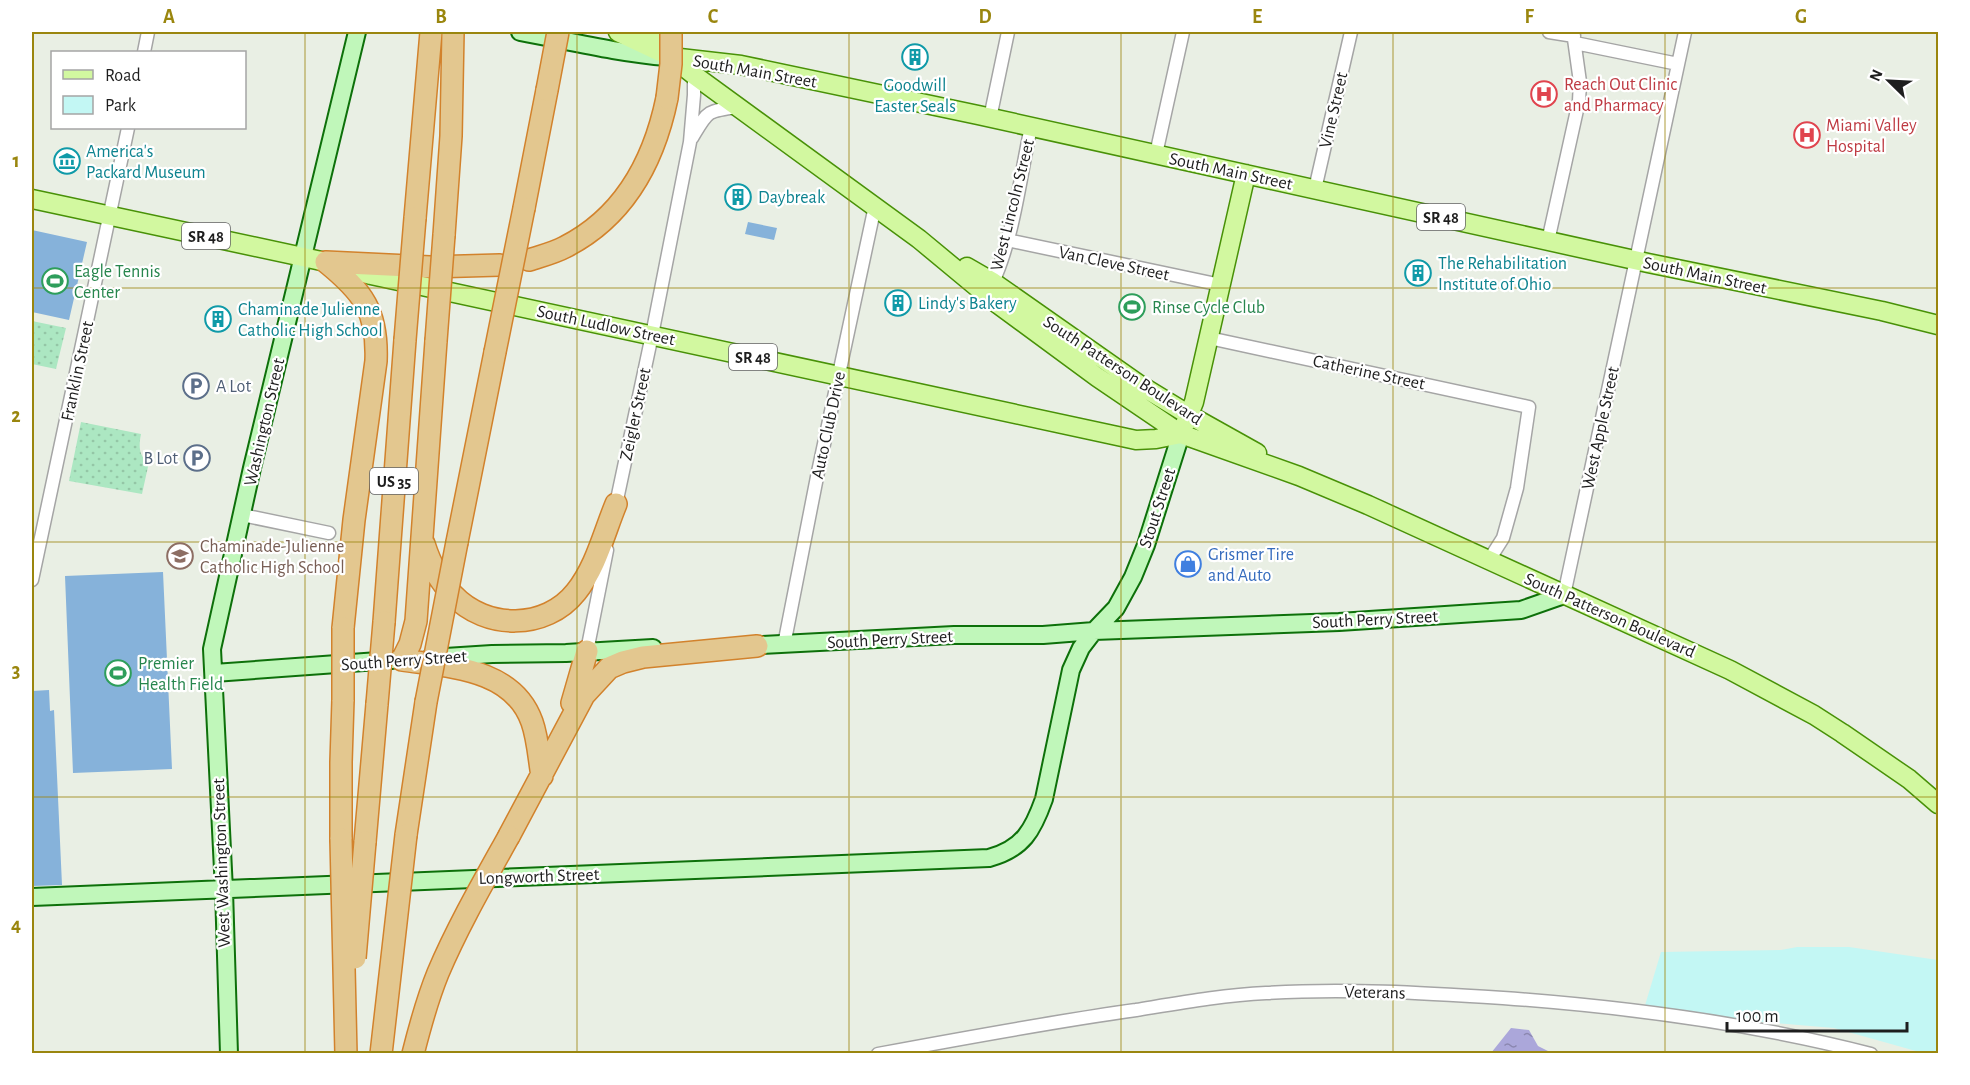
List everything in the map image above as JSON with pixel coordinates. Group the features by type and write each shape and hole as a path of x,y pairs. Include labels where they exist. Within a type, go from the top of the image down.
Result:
{"highway":[{"name":"US 35","path":"347,1053 431,32"},
{"path":"453,32 450,146 423,540 415,628 411,644 402,660 475,671 500,683 514,695 532,721 542,776"},
{"path":"381,1053 406,835 426,702 525,203 540,87 544,32"},
{"path":"540,87 558,32"},
{"path":"530,260 562,249 601,223 620,204 634,185 649,156 660,127 667,98 671,32"},
{"path":"326,262 430,267 500,265"},
{"path":"326,262 357,290 368,305 374,324 376,343 343,628 340,762 347,1053"},
{"path":"423,540 428,557 438,575 463,604 496,619 527,621 556,610 575,593 594,560 616,504"},
{"path":"413,1053 424,1011 462,922 584,695 609,668 643,657 757,646"},
{"path":"557,746 587,651"}],"main road":[{"name":"South Patterson Boulevard","path":"618,32 671,57"},
{"name":"South Patterson Boulevard","path":"649,32 671,57 694,75 919,239 995,302 1097,377 1181,434 1299,476 1697,654 1806,711 1909,779 1938,804"},
{"name":"South Main Street","path":"671,57 741,65 1938,325"},
{"name":"Stout Street","path":"1181,434 1194,402 1246,174"},
{"name":"South Ludlow Street","path":"32,199 326,262 370,275 1136,440 1181,434"},
{"name":"South Patterson Boulevard","path":"919,239 993,282 1140,385 1299,476"},
{"name":"South Patterson Boulevard","path":"1909,779 1938,794"}],"street":[{"path":"144,51 148,32"},
{"name":"Washington Street","path":"214,673 212,649 357,32"},
{"name":"South Main Street","path":"520,32 636,55 671,57"},
{"path":"990,118 1008,32"},
{"path":"1156,154 1183,32"},
{"name":"Vine Street","path":"1315,189 1351,32"},
{"path":"1549,32 1678,63"},
{"name":"West Apple Street","path":"1564,595 1685,32"},
{"path":"1548,241 1580,101 1574,37"},
{"name":"Zeigler Street","path":"587,651 690,142 694,75"},
{"name":"Zeigler Street","path":"690,142 707,113 737,106"},
{"name":"West Lincoln Street","path":"993,282 999,269 1031,127"},
{"name":"Franklin Street","path":"32,580 128,129"},
{"name":"Auto Club Drive","path":"784,645 875,206"},
{"name":"Van Cleve Street","path":"1006,240 1221,285"},
{"name":"Catherine Street","path":"1209,338 1529,407 1517,488 1503,538 1489,560"},
{"name":"Stout Street","path":"1034,824 1044,799 1071,670 1081,648 1116,608 1133,577 1146,545 1181,434"},
{"path":"242,515 329,533"},
{"name":"South Perry Street","path":"214,673 492,654 784,645 954,635 1043,635 1339,622 1521,610 1564,595"},
{"name":"West Washington Street","path":"214,673 213,693 225,890 229,1053"},
{"name":"Longworth Street","path":"32,897 989,858 1021,842 1034,824"},
{"name":"Veterans","path":"878,1053 1182,1003 1266,993 1342,991 1442,994 1572,1003 1720,1023 1871,1053"}],"green space":[{"path":"32,321 66,328 56,369 32,364"},
{"path":"81,422 141,434 141,454 149,462 142,494 69,481"},
{"path":"1797,947 1849,947 1938,960 1938,1053 1923,1053 1834,1028 1643,1012 1661,952 1781,950"}],"shaded area":[{"path":"748,222 777,228 774,240 745,234"},
{"name":"Eagle Tennis Center","path":"32,230 87,242 69,320 32,312"},
{"name":"Premier Health Field","path":"163,572 172,769 73,773 65,576"},
{"path":"49,690 50,711 54,710 62,885 32,886 32,691"}],"water":[{"path":"1511,1028 1529,1030 1538,1046 1552,1053 1491,1053"}],"place":[{"name":"Goodwill Easter Seals","path":"915,57"},
{"name":"Reach Out Clinic and Pharmacy","path":"1544,94"},
{"name":"Miami Valley Hospital","path":"1807,135"},
{"name":"America's Packard Museum","path":"67,161"},
{"name":"Daybreak","path":"738,197"},
{"name":"The Rehabilitation Institute of Ohio","path":"1418,273"},
{"name":"Eagle Tennis Center","path":"55,281"},
{"name":"Lindy's Bakery","path":"898,303"},
{"name":"Rinse Cycle Club","path":"1132,307"},
{"name":"Chaminade Julienne Catholic High School","path":"218,319"},
{"name":"A Lot","path":"196,386"},
{"name":"B Lot","path":"197,458"},
{"name":"Chaminade-Julienne Catholic High School","path":"180,556"},
{"name":"Grismer Tire and Auto","path":"1188,564"},
{"name":"Premier Health Field","path":"118,673"}]}
